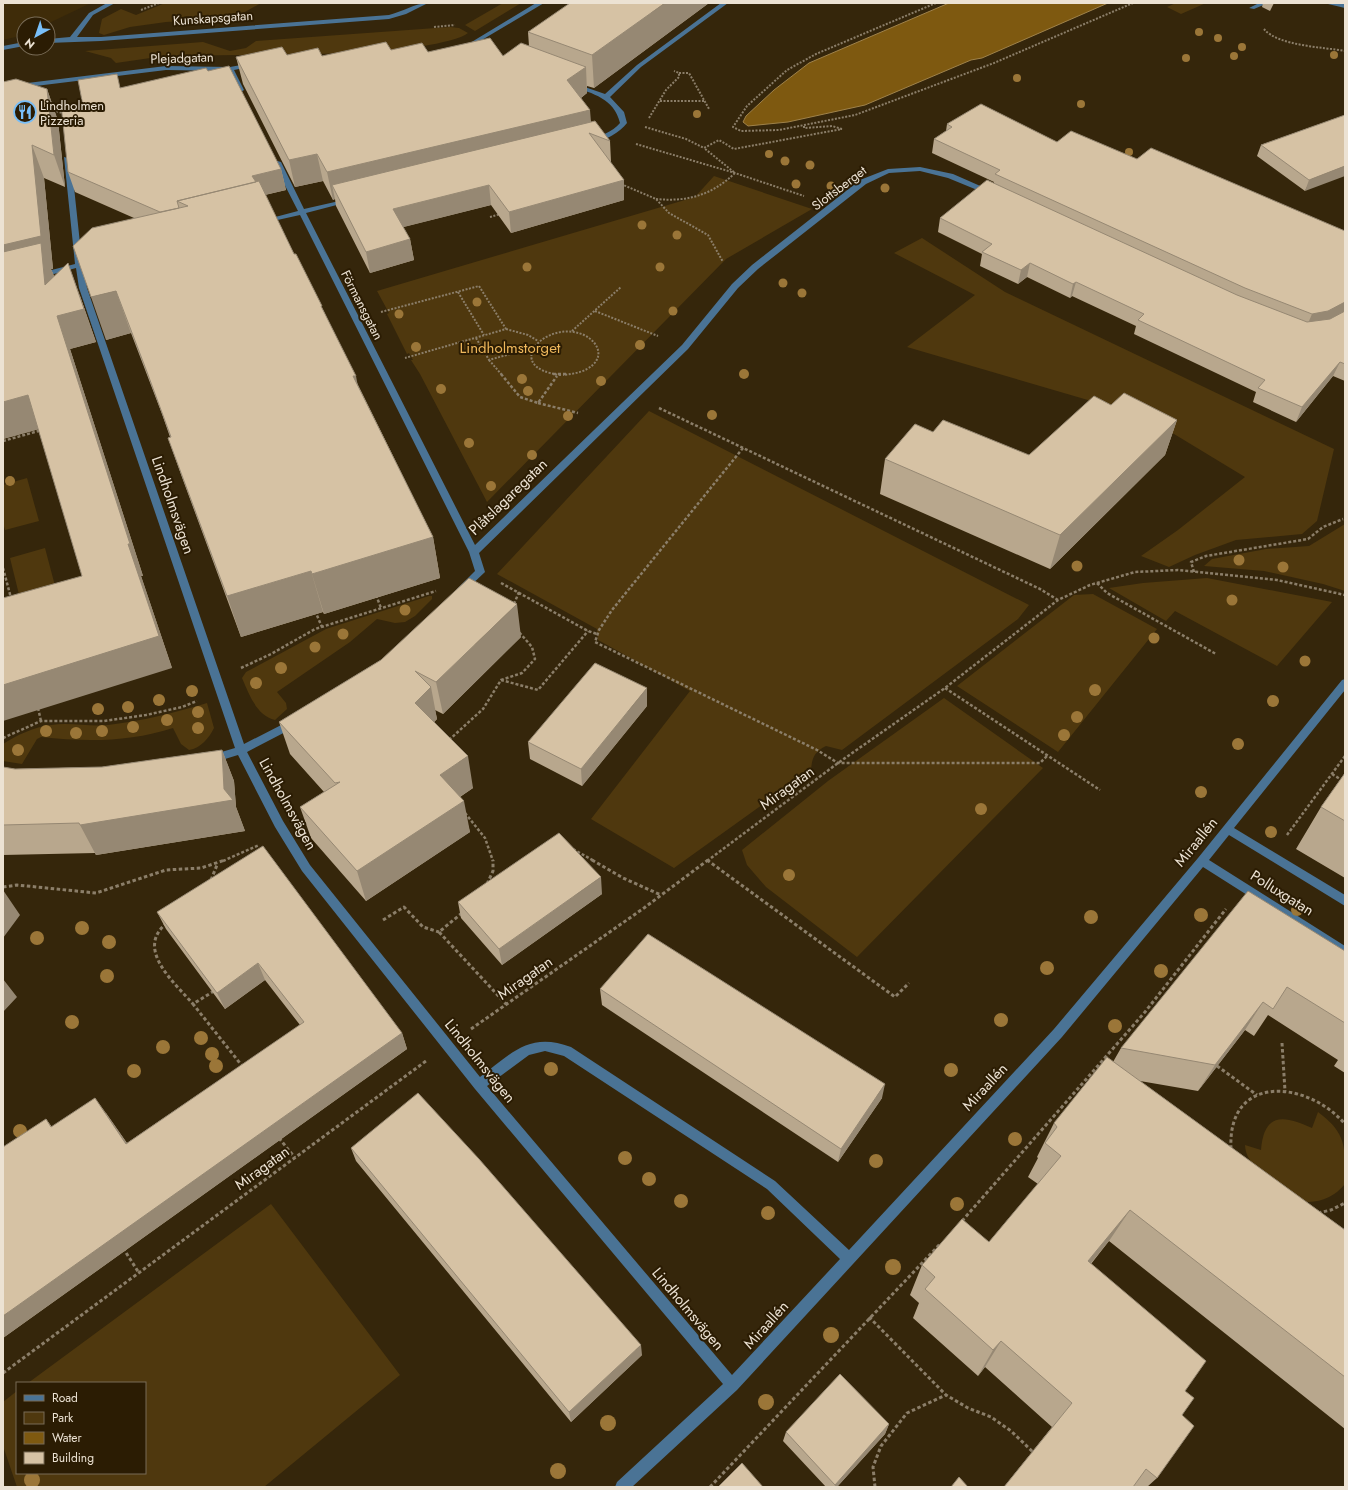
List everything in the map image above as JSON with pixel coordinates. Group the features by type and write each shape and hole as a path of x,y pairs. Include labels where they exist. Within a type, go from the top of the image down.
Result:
{"street":[{"path":"72,39 91,14 112,3"},
{"name":"Kunskapsgatan","path":"56,40 101,39 388,17 404,14 425,3"},
{"path":"476,48 466,46 541,3"},
{"path":"606,97 639,66 725,3"},
{"path":"1252,8 1265,3"},
{"path":"1330,3 1345,6"},
{"path":"3,48 16,46"},
{"name":"Plejadgatan","path":"3,88 166,68 230,69 259,64"},
{"path":"230,69 244,96"},
{"path":"570,84 606,97 621,112 624,123 619,129 603,137 581,142"},
{"name":"Lindholmsvägen","path":"66,150 78,266 88,303 241,750 286,836 306,868 479,1084 732,1386"},
{"name":"Förmansgatan","path":"275,158 474,552"},
{"name":"Slottsberget","path":"755,268 872,177 888,171 908,168 920,169 950,176 999,196"},
{"path":"258,223 356,199"},
{"path":"33,277 94,262"},
{"name":"Plåtslagaregatan","path":"480,572 474,552 607,421 685,347 735,286 755,268"},
{"path":"458,593 480,572"},
{"name":"Miraallén","path":"622,1487 732,1386 848,1258 1058,1033 1202,861 1345,683"},
{"path":"205,762 241,750 301,719"},
{"name":"Polluxgatan","path":"1227,829 1345,902"},
{"name":"Polluxgatan","path":"1202,861 1345,952"},
{"path":"479,1084 526,1050 545,1046 567,1051 771,1185 848,1258"}],"path":[{"path":"138,12 159,3"},
{"path":"936,3 816,54 787,70 747,106 734,127 741,131 779,130 856,115 994,63 1134,3"},
{"path":"1252,8 1260,24 1269,35 1285,41 1345,51"},
{"path":"639,66 678,73 689,73 709,109"},
{"path":"649,118 660,101 663,92 670,83 679,76 678,73"},
{"path":"660,101 705,101"},
{"path":"704,148 719,140 734,149 842,129 832,126 804,128 804,126"},
{"path":"643,127 686,139 704,148 735,173"},
{"path":"603,137 630,142 735,173 834,206"},
{"path":"656,199 693,199 724,185 735,173"},
{"path":"616,183 624,184 656,199 669,213 708,235 735,286"},
{"path":"490,217 505,213"},
{"path":"356,319 479,286 506,329"},
{"path":"572,331 621,287"},
{"path":"458,292 484,335"},
{"path":"595,310 685,347"},
{"path":"380,366 506,329 528,335 538,341"},
{"path":"489,360 531,348 538,341 550,335 572,331 584,334 596,341 599,350 598,358 592,365 583,370 574,374 551,375 540,370 532,362 529,355 531,348"},
{"path":"476,338 489,360 520,397 607,421"},
{"path":"538,403 557,375"},
{"path":"633,396 1040,589 1058,600"},
{"path":"3,441 48,428"},
{"path":"743,448 654,557 644,574 621,598 598,634 595,642 817,750 838,764 862,762 1040,763 1048,756"},
{"path":"1194,572 1191,562 1206,556 1308,540 1323,527 1343,519"},
{"path":"3,568 12,606"},
{"name":"Miragatan","path":"3,1373 449,1045 661,896 707,860 838,764 945,688 1058,600 1096,582 1118,576 1148,571 1251,575 1286,580 1345,595"},
{"path":"480,572 588,631 598,634"},
{"path":"1096,582 1107,592 1216,654"},
{"path":"216,677 247,666 314,629 432,591 458,593"},
{"path":"513,606 519,592"},
{"path":"375,594 381,608"},
{"path":"313,607 322,627"},
{"path":"447,742 474,719 483,709 501,680 522,673 535,659 536,654 532,646 517,631"},
{"path":"501,680 538,690 588,631"},
{"path":"945,688 1100,790"},
{"path":"3,738 41,721 104,721 146,715 182,707 221,691"},
{"path":"37,706 41,721"},
{"path":"1271,856 1345,756"},
{"path":"1332,774 1345,782"},
{"path":"464,812 475,823 492,856 493,870 486,887"},
{"path":"3,887 16,886 96,893 166,870 201,868 217,864 256,846 286,836"},
{"path":"568,848 623,878 661,896"},
{"path":"707,860 895,997 909,983"},
{"path":"208,886 217,864"},
{"path":"957,1227 1145,1012 1244,887"},
{"path":"360,934 404,907 416,921 428,931 439,932 506,1005"},
{"path":"439,932 463,912"},
{"path":"173,919 155,934 153,944 157,960 247,1071"},
{"path":"193,1004 220,987"},
{"path":"1282,1043 1285,1091"},
{"path":"1217,1066 1258,1095"},
{"path":"1092,1073 1098,1078"},
{"path":"1233,1156 1231,1149 1231,1126 1236,1113 1245,1102 1258,1095 1272,1091 1296,1092 1320,1102 1335,1113 1345,1124"},
{"path":"275,1134 295,1158"},
{"path":"1225,1147 1231,1149"},
{"path":"1312,1213 1331,1210 1345,1203"},
{"path":"710,1487 869,1317 946,1238"},
{"path":"118,1241 139,1273"},
{"path":"869,1317 946,1395 968,1408 996,1420 1011,1431 1037,1456"},
{"path":"875,1487 873,1467 881,1446 907,1413 946,1395"},
{"path":"736,1460 742,1466"}],"shaded area":[{"path":"3,3 91,3 56,20 56,16 16,16 16,37 3,40"}],"green space":[{"path":"165,3 261,3 234,18 166,22 130,27 104,35 99,33 102,19 121,9 136,15"},
{"path":"503,3 521,3 475,31 465,25"},
{"path":"1176,3 1206,3 1181,14 1167,7"},
{"path":"450,27 459,28 468,33 461,37 436,44 370,53 164,56 116,63 111,58 85,51 203,42 230,51 246,48 256,41"},
{"name":"Lindholmstorget","path":"714,176 812,209 726,259 487,502 420,374 411,360 413,360 409,353 407,354 387,314 389,313 377,291 695,197"},
{"path":"922,238 1005,292 1334,449 1317,521 1302,534 1236,540 1195,555 1169,567 1141,556 1178,530 1245,477 1146,417 907,347 975,295 894,253"},
{"path":"649,411 1029,605 1018,619 842,750 826,746 816,753 812,762 811,770 674,868 591,819 690,691 598,640 597,629 497,574"},
{"path":"27,478 39,521 5,530 3,523 3,485"},
{"path":"1345,524 1345,591 1323,584 1264,571 1204,566 1212,559 1266,549 1309,546"},
{"path":"45,548 63,616 27,627 10,558"},
{"path":"1207,578 1332,602 1277,666 1175,611 1166,621 1109,588 1143,583"},
{"path":"1093,594 1157,629 1058,752 957,686 1074,595"},
{"path":"432,596 432,599 415,616 405,622 395,623 377,619 350,642 277,692 286,703 287,709 275,720 263,714 258,709 247,691 242,678 246,672 326,629"},
{"path":"944,698 1043,768 857,957 766,887 747,865 742,850 828,781"},
{"path":"207,703 214,728 204,742 193,749 189,750 181,744 173,728 141,736 108,740 75,740 41,737 37,739 22,764 3,761 3,744 20,735 45,726 58,724 108,725 158,716"},
{"path":"1318,1112 1335,1128 1343,1143 1345,1184 1340,1190 1328,1198 1314,1202 1299,1201 1285,1195 1255,1167 1247,1155 1245,1145 1261,1150 1266,1129 1271,1123 1277,1120 1284,1119 1293,1121 1312,1128"},
{"path":"271,1204 400,1375 264,1487 17,1487 3,1446 3,1402 16,1392 16,1474 146,1474 146,1382 29,1382"}],"water":[{"path":"949,3 1108,3 982,58 971,60 865,105 788,122 748,126 743,122 746,116 774,90 809,63"}],"building":[{"path":"570,3 665,3 592,55 528,32"},
{"path":"490,38 503,56 521,43 586,67 567,80 590,110 327,172 317,154 289,160 236,57 282,47 287,55 318,48 322,56 386,42 391,50 422,43 428,52"},
{"path":"229,66 281,169 252,176 256,182 177,201 179,208 160,212 68,172 61,104 84,111 78,80 117,74 120,88 206,68 208,71"},
{"path":"16,79 47,89 54,155 32,145 41,236 3,245 3,82"},
{"path":"981,104 1057,142 1071,131 1137,159 1151,148 1345,231 1345,302 1328,311 1312,314 1245,288 995,174 1000,170 934,139 952,127 947,124"},
{"path":"1345,115 1345,166 1309,180 1261,145"},
{"path":"595,121 610,141 589,133 624,180 509,212 489,185 393,209 410,239 366,252 332,185"},
{"path":"987,180 1237,295 1307,322 1330,319 1345,311 1345,364 1340,362 1302,407 1258,388 1265,380 1138,320 1144,314 1076,282 1073,284 1030,263 1021,270 982,252 992,244 940,218"},
{"path":"259,181 294,254 296,254 322,306 356,376 353,376 433,537 312,574 311,571 227,596 168,438 171,437 116,291 91,297 73,246 92,228 188,206 177,201"},
{"path":"41,243 45,285 68,263 84,309 57,316 130,544 128,544 159,636 3,685 3,598 82,576 28,395 3,402 3,252"},
{"path":"1124,393 1177,420 1060,535 885,459 915,424 933,432 943,420 1029,455 1094,396 1111,405"},
{"path":"469,578 517,604 436,682 415,671 431,687 415,703 468,756 440,775 464,801 357,871 300,807 340,782 335,783 279,722 381,660"},
{"path":"595,663 647,688 581,769 528,742"},
{"path":"222,750 224,789 233,800 80,825 79,823 3,825 3,767 15,769 102,767"},
{"path":"1345,773 1345,821 1321,807"},
{"path":"559,833 601,877 499,949 458,902"},
{"path":"263,846 402,1033 3,1316 3,1147 46,1119 51,1127 95,1098 126,1144 304,1022 258,963 217,993 157,912"},
{"path":"1248,891 1345,951 1345,1023 1287,987 1273,1009 1263,1002 1215,1065 1121,1048"},
{"path":"648,934 885,1084 841,1149 600,989"},
{"path":"1107,1057 1345,1230 1345,1377 1130,1210 1088,1261 1206,1361 1185,1391 1194,1398 1182,1415 1194,1426 1157,1478 1146,1469 1133,1487 1004,1487 1072,1403 1001,1341 993,1350 925,1289 935,1277 922,1265 962,1219 989,1242 1061,1156 1045,1143 1057,1127 1054,1123"},
{"path":"418,1093 479,1159 641,1345 569,1412 351,1148"},
{"path":"840,1374 889,1424 835,1485 786,1432"},
{"path":"742,1463 763,1487 718,1487"},
{"path":"959,1477 968,1487 951,1487"}],"place":[{"name":"Lindholmen Pizzeria","path":"25,112"}]}
